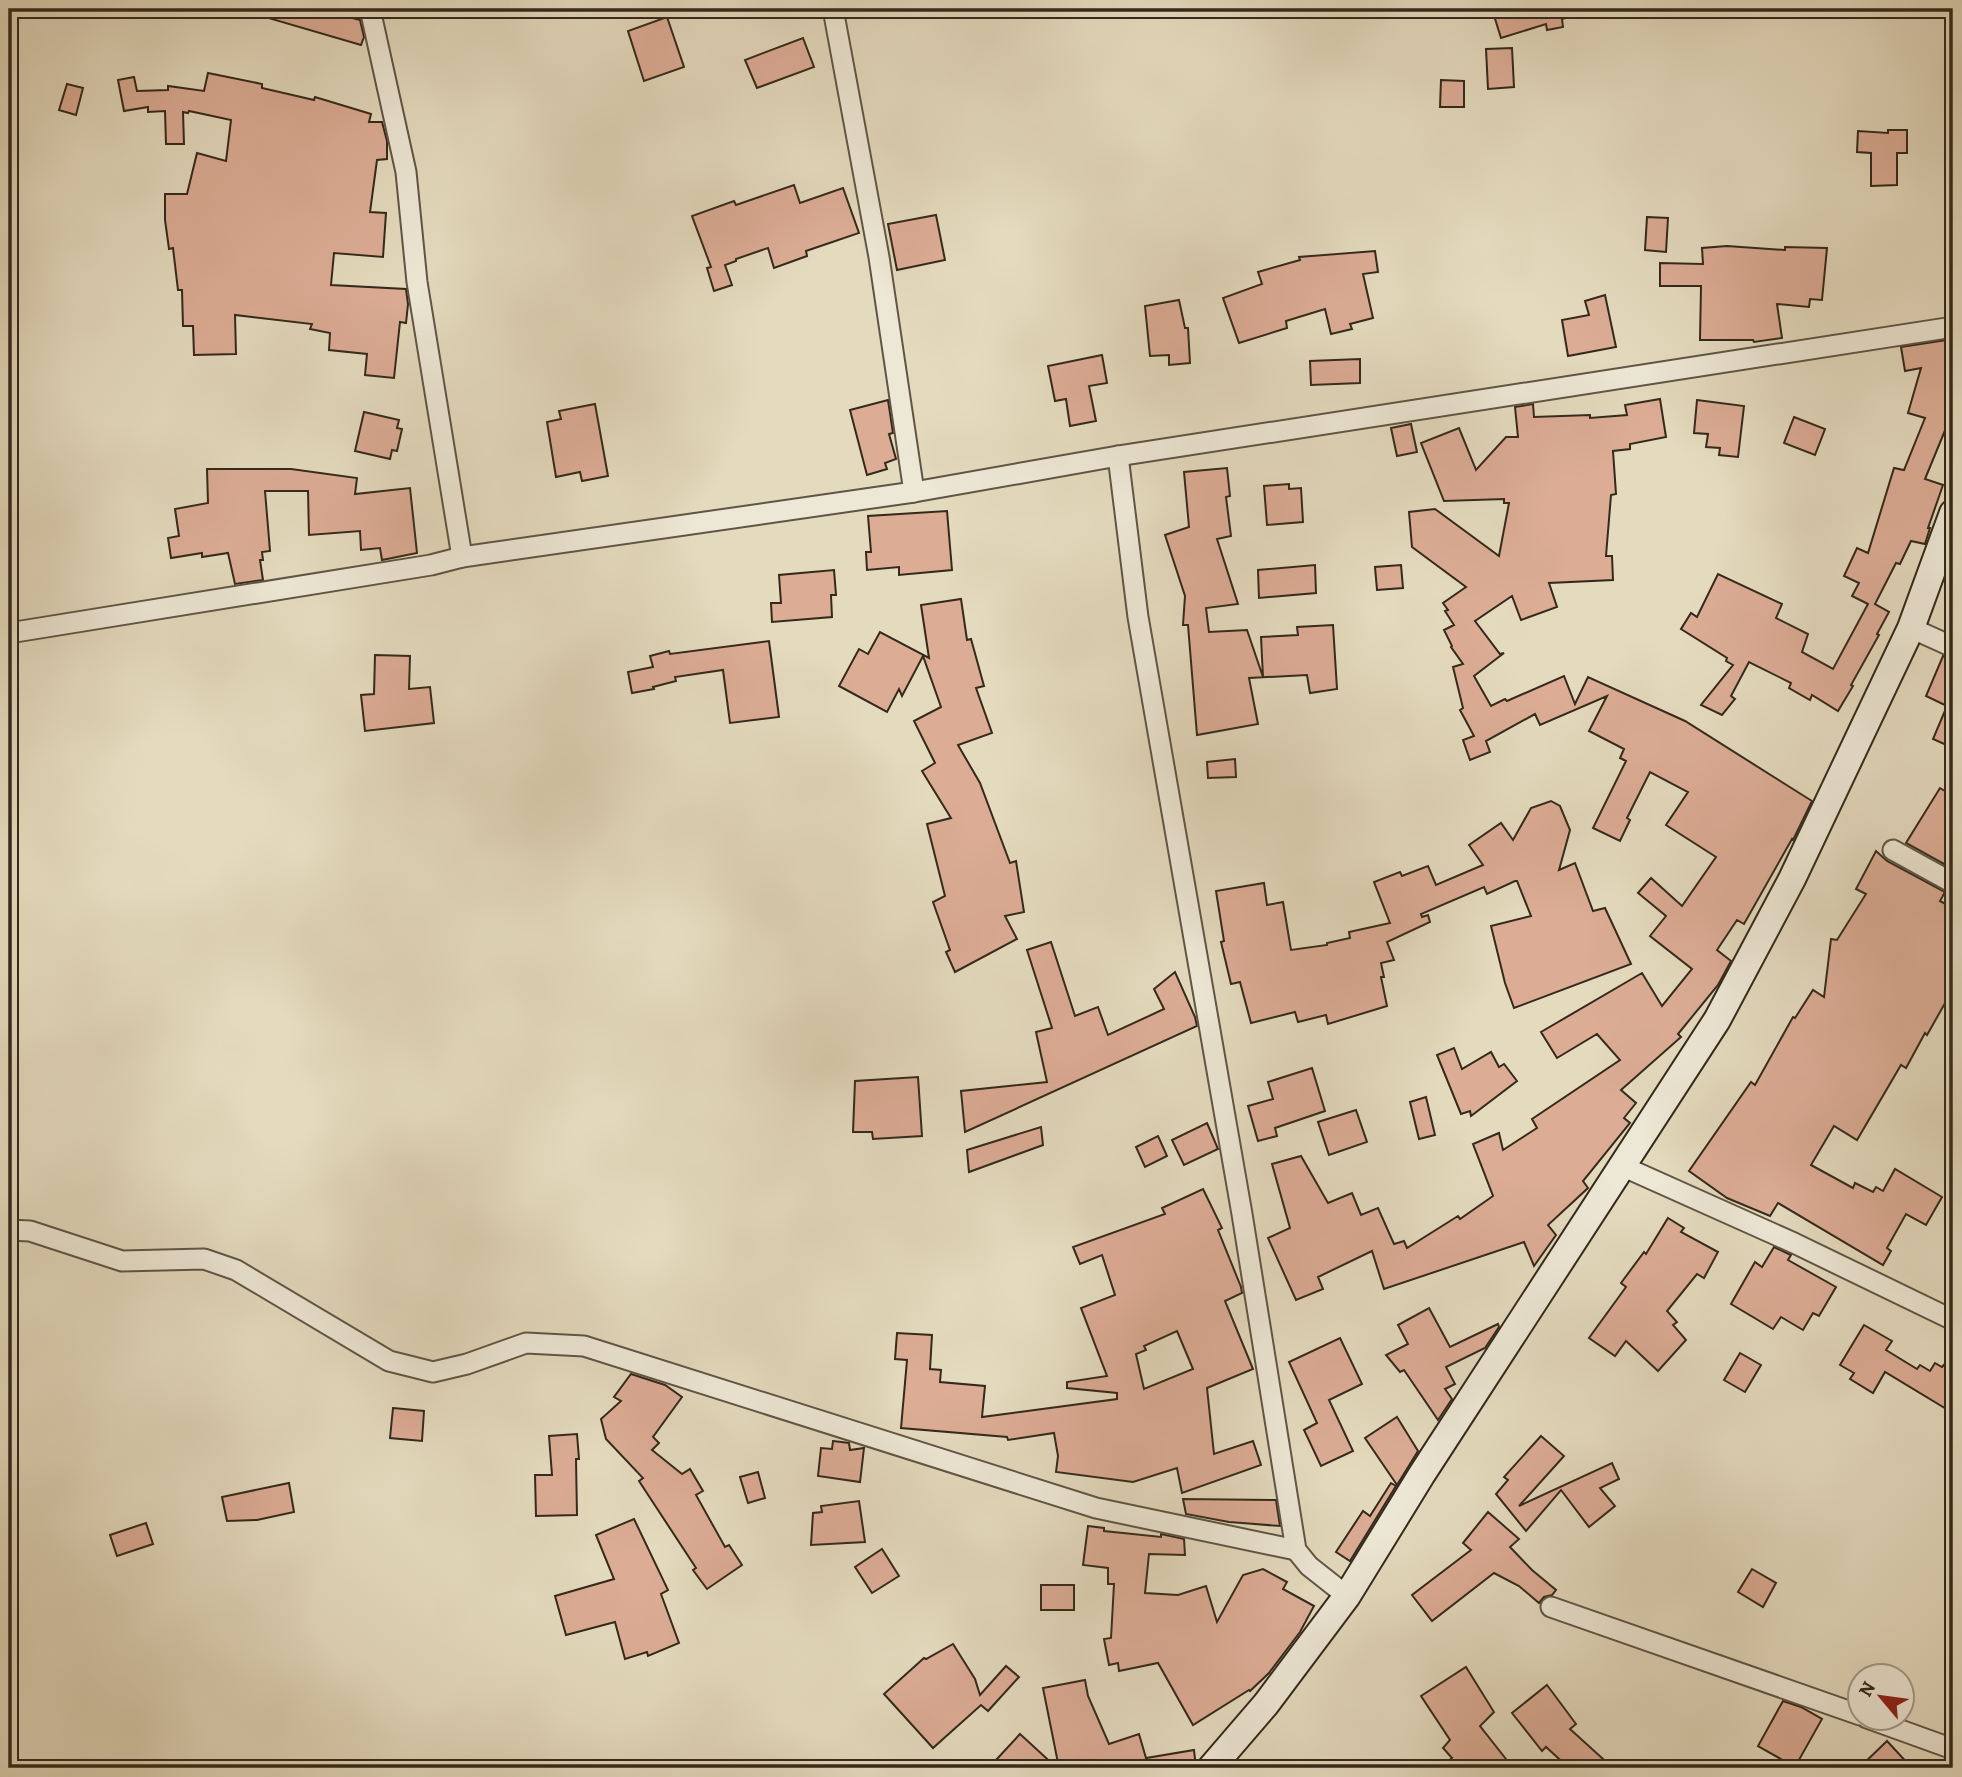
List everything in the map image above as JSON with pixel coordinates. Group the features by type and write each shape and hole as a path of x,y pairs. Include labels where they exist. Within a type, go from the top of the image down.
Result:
{"main road":[{"path":"1211,1768 1266,1704 1347,1596 1422,1474 1717,1020 1792,878 1910,628 1953,513"}],"street":[{"path":"370,9 406,172 417,282 462,557"},
{"path":"833,9 878,257 914,492"},
{"path":"9,634 430,565 462,557 914,492 1118,456 1953,327"},
{"path":"1118,456 1138,617 1242,1214 1296,1550 1309,1566 1347,1596"},
{"path":"1910,628 1953,647"},
{"path":"1893,850 1953,883"},
{"path":"1622,1166 1794,1243 1953,1320"},
{"path":"9,1230 30,1231 122,1261 204,1259 236,1270 390,1360 433,1373 526,1343 584,1346 1096,1508 1296,1550"},
{"path":"1551,1607 1846,1710"},
{"path":"1907,1732 1953,1749"}],"building":[{"path":"249,9 318,9 360,20 364,37 361,45 248,12"},
{"path":"1492,9 1581,9 1582,13 1562,19 1563,27 1547,30 1546,24 1501,38"},
{"path":"667,17 684,67 644,81 628,31"},
{"path":"803,38 814,67 757,88 745,60"},
{"path":"1512,48 1514,87 1488,89 1486,49"},
{"path":"208,73 262,84 262,88 314,100 315,97 371,114 369,122 382,122 387,141 387,159 377,160 370,212 386,213 383,257 334,253 331,285 406,289 406,323 400,322 394,378 365,375 367,354 329,350 330,333 310,329 312,324 235,315 236,354 194,355 193,326 183,326 182,290 178,290 173,248 169,249 165,194 187,194 197,153 226,161 231,120 183,112 184,144 166,144 165,111 148,112 148,107 124,111 118,80 134,77 137,91 168,90 168,86 204,91"},
{"path":"1441,80 1464,81 1464,107 1440,107"},
{"path":"67,84 83,88 76,115 59,110"},
{"path":"1888,130 1907,130 1907,153 1897,153 1897,185 1871,186 1871,153 1857,152 1858,131 1888,133"},
{"path":"794,185 800,203 843,188 859,233 806,251 807,256 774,268 768,248 736,259 725,265 732,285 714,291 707,268 711,267 692,216 734,201 736,205"},
{"path":"936,215 945,260 897,270 888,224"},
{"path":"1647,217 1668,218 1666,252 1645,250"},
{"path":"1727,246 1785,250 1785,247 1827,248 1822,300 1810,299 1809,307 1777,304 1782,338 1754,342 1700,340 1701,286 1660,286 1660,263 1703,264 1702,248"},
{"path":"1375,251 1378,272 1363,274 1373,318 1350,324 1352,329 1331,334 1325,309 1286,321 1287,328 1239,343 1223,298 1262,284 1258,272 1300,260 1299,257"},
{"path":"1605,295 1616,347 1568,356 1562,320 1589,315 1585,301"},
{"path":"1179,300 1185,328 1188,328 1190,363 1169,365 1169,355 1150,356 1145,306"},
{"path":"1953,339 1953,411 1925,479 1943,485 1930,528 1925,544 1911,541 1900,564 1896,563 1875,604 1889,612 1838,711 1812,695 1810,700 1789,688 1791,683 1749,662 1731,696 1735,699 1722,715 1701,705 1733,665 1726,661 1727,658 1681,629 1691,613 1697,617 1718,574 1782,604 1776,618 1808,634 1802,652 1833,669 1868,604 1852,596 1859,583 1844,576 1857,548 1868,553 1894,468 1904,470 1925,418 1908,413 1921,368 1905,371 1901,347"},
{"path":"1102,355 1107,383 1089,386 1096,421 1070,426 1066,399 1055,401 1048,366"},
{"path":"1360,359 1360,383 1311,385 1310,361"},
{"path":"1660,399 1666,437 1630,444 1630,449 1613,451 1616,494 1611,495 1606,556 1612,556 1613,580 1549,583 1557,607 1521,620 1512,596 1475,621 1500,654 1504,653 1474,676 1491,706 1564,676 1575,704 1588,677 1685,721 1812,801 1793,840 1744,924 1737,920 1717,950 1731,961 1718,985 1678,1034 1681,1037 1621,1090 1636,1103 1624,1118 1630,1123 1583,1181 1588,1188 1548,1225 1556,1235 1534,1266 1524,1242 1384,1289 1372,1251 1318,1277 1323,1289 1296,1300 1268,1238 1290,1228 1272,1164 1301,1156 1328,1203 1352,1193 1361,1215 1378,1208 1394,1244 1404,1241 1407,1248 1458,1216 1460,1219 1493,1196 1473,1144 1499,1133 1503,1150 1537,1128 1532,1119 1620,1060 1597,1034 1557,1058 1541,1032 1642,973 1662,1006 1692,969 1650,936 1666,916 1638,893 1651,878 1682,906 1716,857 1666,825 1688,792 1650,772 1627,818 1630,820 1620,841 1593,828 1626,761 1620,758 1624,749 1589,731 1607,696 1540,725 1535,714 1486,741 1490,752 1470,760 1463,740 1474,736 1460,710 1463,708 1453,667 1463,664 1451,647 1444,630 1454,625 1443,603 1466,587 1412,547 1409,512 1435,509 1499,556 1509,503 1504,503 1504,499 1444,501 1421,443 1459,428 1476,470 1506,437 1518,437 1515,407 1533,404 1534,417 1590,415 1590,418 1627,415 1625,405"},
{"path":"888,400 893,433 889,434 896,459 885,463 887,469 867,475 850,410"},
{"path":"1697,400 1744,406 1738,457 1719,455 1720,448 1706,447 1708,434 1694,433"},
{"path":"595,404 608,476 582,481 580,472 556,477 547,422 561,419 559,411"},
{"path":"364,412 399,420 397,428 402,429 397,451 392,450 390,459 355,451"},
{"path":"1794,417 1825,429 1815,455 1784,443"},
{"path":"1411,424 1417,452 1397,456 1391,428"},
{"path":"1227,468 1230,496 1226,497 1231,536 1217,539 1238,604 1206,608 1209,632 1247,630 1263,677 1261,637 1298,635 1297,627 1333,625 1337,689 1310,693 1307,675 1249,678 1258,724 1197,735 1188,625 1183,625 1185,596 1165,535 1189,527 1184,472"},
{"path":"207,469 291,469 357,478 355,494 410,488 417,553 382,560 380,548 361,550 360,531 309,535 308,491 265,491 270,551 262,552 263,560 260,560 263,580 235,584 228,553 202,557 202,553 171,558 168,538 179,536 175,509 208,503"},
{"path":"1289,484 1289,489 1301,488 1303,522 1267,525 1264,486"},
{"path":"947,511 952,570 899,575 899,567 867,570 866,552 871,552 868,516"},
{"path":"1315,565 1316,593 1259,598 1258,570"},
{"path":"1401,565 1403,588 1377,590 1375,567"},
{"path":"834,570 836,595 831,595 832,617 772,622 771,603 781,603 779,575"},
{"path":"961,599 967,640 971,639 984,686 976,688 992,733 958,745 980,783 1010,863 1016,861 1024,912 1005,916 1017,939 955,972 946,952 950,950 933,902 945,896 927,824 951,818 922,771 935,763 914,721 941,707 923,656 902,696 899,689 887,712 839,686 859,649 868,654 880,632 929,658 921,605"},
{"path":"769,641 779,717 730,723 723,670 675,677 676,681 632,693 628,672 653,667 650,656 669,651 670,654"},
{"path":"375,655 410,656 409,689 430,687 434,723 365,731 361,695 374,694"},
{"path":"1943,656 1953,659 1953,748 1933,739 1947,706 1926,696"},
{"path":"1235,759 1236,777 1208,778 1207,762"},
{"path":"1940,788 1953,796 1953,869 1906,843"},
{"path":"1551,801 1560,806 1570,830 1559,870 1575,863 1593,911 1605,908 1631,964 1514,1008 1491,926 1531,916 1515,881 1487,894 1484,887 1421,914 1422,917 1428,915 1430,922 1387,942 1394,960 1381,963 1387,1006 1328,1024 1326,1015 1298,1022 1295,1012 1251,1023 1240,982 1231,984 1221,942 1224,941 1216,891 1264,883 1267,905 1283,902 1291,950 1327,945 1350,938 1349,932 1390,923 1374,882 1400,872 1402,876 1428,866 1436,885 1483,865 1469,845 1501,823 1513,840 1531,808"},
{"path":"1876,851 1887,861 1945,892 1940,901 1953,908 1953,989 1906,1068 1901,1065 1857,1140 1834,1126 1811,1165 1853,1188 1855,1183 1873,1192 1876,1187 1883,1191 1895,1169 1942,1197 1926,1225 1906,1214 1887,1248 1891,1251 1883,1265 1778,1203 1770,1216 1727,1198 1689,1171 1751,1082 1755,1085 1793,1017 1795,1018 1813,990 1824,997 1831,939 1837,940 1866,894 1856,889"},
{"path":"1051,942 1075,1016 1098,1007 1108,1035 1164,1009 1154,989 1175,972 1197,1026 965,1132 961,1091 1047,1082 1036,1032 1052,1028 1027,950"},
{"path":"1454,1048 1462,1069 1491,1052 1499,1067 1504,1064 1517,1081 1471,1116 1470,1111 1461,1114 1437,1055"},
{"path":"1312,1068 1325,1111 1275,1128 1277,1136 1258,1141 1248,1106 1273,1099 1268,1082"},
{"path":"918,1077 922,1136 873,1139 872,1132 853,1132 855,1081"},
{"path":"1426,1097 1435,1135 1419,1139 1410,1102"},
{"path":"1356,1110 1367,1142 1329,1155 1318,1122"},
{"path":"1207,1123 1218,1149 1184,1165 1172,1140"},
{"path":"1041,1127 1043,1145 969,1172 967,1150"},
{"path":"1158,1136 1167,1156 1145,1167 1136,1147"},
{"path":"1203,1189 1222,1228 1218,1230 1242,1293 1225,1301 1253,1369 1207,1388 1214,1454 1253,1441 1261,1465 1182,1493 1177,1468 1133,1482 1056,1472 1058,1456 1054,1433 1008,1440 1007,1437 901,1428 907,1360 895,1359 897,1333 932,1335 930,1369 941,1370 940,1382 985,1386 982,1417 1117,1399 1117,1393 1067,1388 1067,1382 1107,1376 1081,1308 1115,1295 1102,1255 1080,1264 1073,1247 1165,1214 1162,1208","holes":["1177,1331 1193,1369 1144,1389 1136,1354 1146,1350 1144,1346"]},
{"path":"1668,1218 1684,1228 1681,1232 1718,1252 1704,1278 1697,1274 1667,1311 1677,1322 1673,1325 1686,1340 1658,1371 1626,1341 1615,1356 1589,1338 1626,1287 1621,1283 1644,1252 1646,1254"},
{"path":"1774,1247 1791,1255 1788,1260 1836,1287 1819,1316 1813,1313 1803,1330 1781,1317 1773,1329 1731,1304 1755,1262 1762,1267"},
{"path":"1429,1308 1450,1347 1498,1324 1499,1327 1485,1348 1446,1367 1455,1384 1445,1389 1452,1399 1438,1420 1404,1370 1400,1372 1386,1355 1408,1344 1398,1325"},
{"path":"1864,1325 1892,1341 1886,1350 1917,1369 1920,1365 1930,1371 1935,1363 1942,1367 1953,1355 1953,1413 1885,1372 1873,1393 1850,1379 1854,1373 1840,1365"},
{"path":"1340,1338 1362,1384 1329,1400 1353,1451 1321,1466 1304,1430 1317,1423 1289,1362"},
{"path":"1740,1353 1761,1365 1745,1392 1724,1380"},
{"path":"631,1374 665,1385 682,1397 653,1437 659,1443 652,1450 682,1474 690,1469 703,1491 696,1495 725,1547 729,1545 742,1565 707,1589 639,1481 643,1478 606,1439 601,1419 621,1401 614,1397"},
{"path":"393,1408 424,1411 422,1441 390,1438"},
{"path":"1397,1417 1418,1451 1397,1485 1365,1438"},
{"path":"577,1434 577,1515 536,1516 535,1475 552,1475 549,1436"},
{"path":"1541,1436 1564,1456 1519,1506 1612,1463 1619,1479 1600,1488 1615,1506 1589,1527 1561,1490 1526,1531 1496,1494 1508,1480 1504,1477"},
{"path":"833,1441 849,1443 850,1450 864,1448 860,1482 818,1476 821,1448 832,1449"},
{"path":"758,1472 765,1498 748,1503 740,1477"},
{"path":"289,1483 294,1512 257,1520 227,1521 222,1497"},
{"path":"1391,1483 1396,1486 1350,1561 1336,1552 1363,1511 1370,1516"},
{"path":"1183,1499 1276,1500 1280,1526 1229,1522 1186,1514"},
{"path":"859,1501 865,1542 811,1545 813,1513 822,1512 821,1506"},
{"path":"1488,1512 1519,1539 1510,1547 1556,1590 1539,1603 1519,1586 1494,1573 1432,1621 1412,1595 1471,1550 1463,1543"},
{"path":"634,1519 668,1590 661,1594 679,1643 648,1656 647,1652 625,1659 615,1622 566,1635 555,1596 614,1579 596,1535"},
{"path":"146,1523 153,1544 117,1556 110,1535"},
{"path":"1088,1526 1104,1528 1104,1531 1161,1537 1161,1534 1184,1539 1185,1555 1149,1554 1145,1593 1178,1595 1206,1586 1217,1622 1243,1575 1263,1569 1287,1582 1283,1589 1314,1606 1300,1632 1269,1673 1250,1691 1193,1725 1158,1663 1119,1671 1118,1663 1109,1665 1104,1639 1111,1638 1114,1584 1108,1584 1108,1568 1083,1565"},
{"path":"882,1549 899,1576 872,1593 855,1567"},
{"path":"1752,1569 1776,1583 1763,1607 1738,1592"},
{"path":"1041,1585 1074,1585 1074,1610 1041,1610"},
{"path":"953,1644 975,1679 980,1695 1006,1666 1019,1677 988,1711 981,1705 933,1748 884,1694 924,1658"},
{"path":"1466,1667 1494,1712 1480,1726 1513,1768 1440,1768 1452,1758 1443,1748 1450,1740 1421,1696"},
{"path":"1085,1680 1088,1696 1109,1744 1139,1734 1146,1758 1194,1750 1196,1768 1059,1768 1043,1688"},
{"path":"1547,1685 1576,1724 1570,1729 1613,1768 1569,1768 1546,1747 1542,1751 1512,1713"},
{"path":"1783,1701 1822,1719 1795,1767 1758,1746"},
{"path":"1020,1734 1057,1768 1005,1768 996,1760"},
{"path":"1887,1741 1912,1768 1859,1768"}]}
